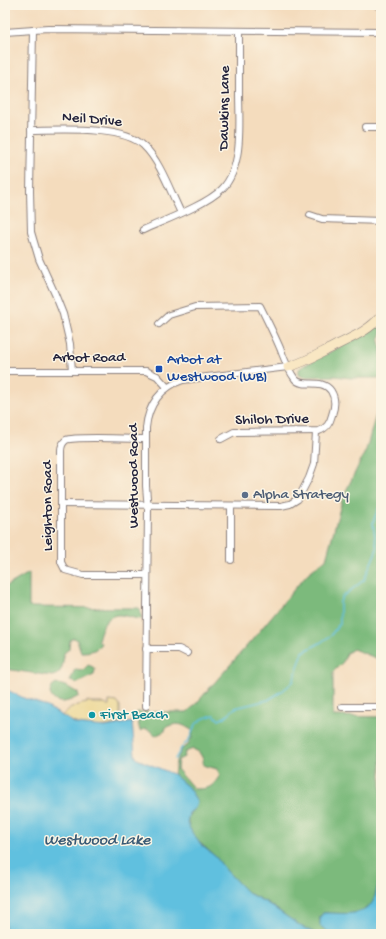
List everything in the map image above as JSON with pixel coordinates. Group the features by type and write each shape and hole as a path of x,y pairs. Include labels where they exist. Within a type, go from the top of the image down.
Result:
{"street":[{"path":"33,30 31,232 38,259 63,314 70,344 72,371"},
{"path":"5,32 33,30 381,32"},
{"name":"Dawkins Lane","path":"143,230 204,202 222,190 229,181 234,169 239,143 239,31"},
{"path":"365,127 381,127"},
{"name":"Neil Drive","path":"31,130 107,132 120,134 140,142 154,158 181,213"},
{"path":"310,216 322,219 381,221"},
{"name":"Shiloh Drive","path":"159,324 170,315 195,307 260,306 288,367 297,380 323,384 333,395 335,403 328,426 324,429 316,432 234,432 222,439"},
{"path":"167,387 187,380 288,367 307,360 359,334 372,325 381,316"},
{"name":"Arbot Road","path":"5,371 146,371 157,376 167,387"},
{"name":"Westwood Road","path":"146,706 147,420 152,405 167,387"},
{"path":"61,504 281,506 290,504 298,500 309,478 314,464 316,432"},
{"name":"Leighton Road","path":"146,439 78,438 66,440 64,442 61,448 61,562 65,570 73,573 147,575"},
{"path":"230,560 231,506"},
{"path":"146,649 179,649 187,653"},
{"path":"342,707 381,707"}],"green space":[{"path":"381,324 381,336 379,343 381,347 381,378 351,378 335,376 304,377 299,375 299,369 305,365"},
{"path":"381,405 381,660 353,649 347,653 343,662 333,672 333,716 381,717 381,872 372,905 351,914 323,913 320,917 320,921 334,934 320,934 305,929 266,902 247,892 195,838 189,829 188,820 189,815 197,801 188,787 174,775 176,761 182,749 187,746 192,737 193,731 183,725 177,724 166,727 165,731 155,736 148,730 144,729 140,731 137,712 187,712 252,640 307,574 326,559 343,497 366,450 377,411","holes":["193,749 199,752 203,759 203,765 217,769 220,775 215,783 210,787 194,789 177,769 178,760 184,757 185,752"]},
{"path":"29,573 29,607 139,608 142,619 120,615 111,617 104,624 100,632 98,641 101,643 97,648 87,652 81,652 77,640 74,638 70,640 69,649 64,653 62,668 56,675 52,676 5,669 5,587"},
{"path":"88,665 95,669 94,675 77,683 70,681 75,669 83,670"},
{"path":"56,683 68,687 78,693 79,696 71,700 58,702 50,693 52,686"}],"sand":[{"name":"First Beach","path":"87,701 102,703 109,706 109,701 117,702 120,706 120,724 90,726 76,723 62,716 70,709 80,704 87,703"}],"water":[{"name":"Westwood Lake","path":"5,689 26,699 44,705 76,724 105,727 132,722 135,755 137,759 173,774 188,787 197,801 195,808 189,813 187,823 201,845 216,857 224,868 248,893 267,903 302,927 317,934 5,934"},
{"path":"381,872 381,934 334,934 320,926 320,917 323,913 359,912 370,905 375,896"}],"waterway":[{"path":"184,745 190,739 195,726 201,720 214,715 219,720 235,708 268,700 293,682 303,652 331,635 340,623 340,602 342,597 364,580 377,549 373,523 381,504"},
{"path":"175,759 182,747"}],"place":[{"name":"Arbot at Westwood (WB)","path":"159,369"},
{"name":"Alpha Strategy","path":"245,495"},
{"name":"First Beach","path":"92,715"}]}
